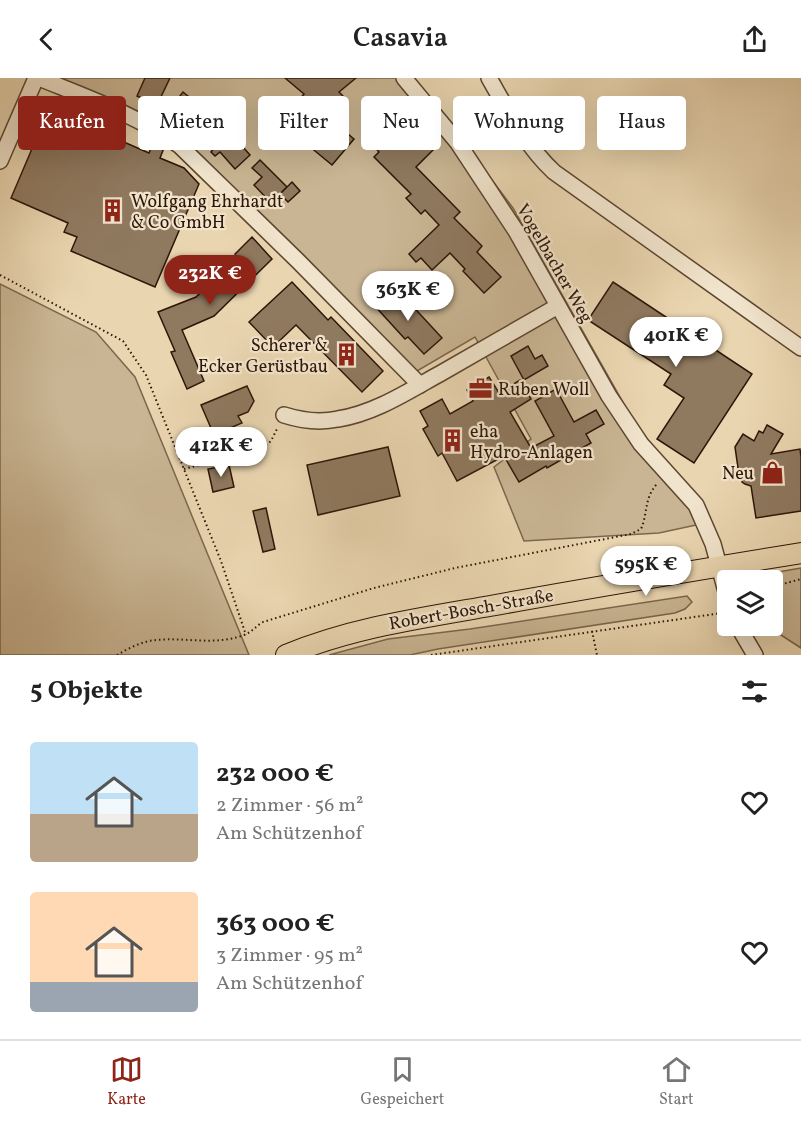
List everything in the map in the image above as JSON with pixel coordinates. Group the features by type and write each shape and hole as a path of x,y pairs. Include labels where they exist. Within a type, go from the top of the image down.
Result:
{"main road":[{"name":"Robert-Bosch-Straße","path":"286,655 349,633 399,622 801,553"}],"street":[{"path":"0,161 38,78 128,115 159,131 180,146 420,385"},
{"name":"Vogelbacher Weg","path":"404,78 458,143 516,231 624,420 641,444 696,505 720,570"},
{"path":"489,78 523,136 541,160 801,348"},
{"path":"284,415 317,422 360,413 420,385 558,306"},
{"path":"744,636 755,655"}],"path":[{"path":"0,275 123,340 146,375 221,561 246,635"},
{"path":"184,470 262,448 271,441 284,415"},
{"path":"117,655 138,644 155,640 227,640 246,635 263,622 374,588 454,568 631,534 641,529 645,520 647,499 653,488 667,473"},
{"path":"783,584 801,579"},
{"path":"431,655 717,614"},
{"path":"592,631 597,655"}],"shaded area":[{"path":"53,78 410,78 425,96 361,96 361,150 441,150 441,115 453,129 453,150 470,150 513,208 645,441 710,522 659,533 524,541 494,467 531,439 475,337 417,371 194,150 246,150 246,96 138,96 138,113 126,107 126,96 99,96"},
{"path":"0,284 96,332 135,377 249,655 0,655"},
{"path":"801,568 801,648 782,636 783,571"},
{"path":"687,596 692,602 685,609 675,613 410,655 329,655 388,639"}],"building":[{"path":"145,78 170,78 161,96 137,96"},
{"path":"285,78 356,78 339,92 343,96 302,96 304,94"},
{"path":"349,135 354,139 349,145"},
{"name":"Wolfgang Ehrhardt & Co GmbH","path":"126,143 149,153 150,150 163,150 160,158 184,168 199,184 155,287 71,251 77,237 64,232 68,223 11,198 31,150 126,150"},
{"path":"213,150 246,150 250,155 235,169 220,152 215,156 211,152"},
{"path":"314,150 345,150 332,165"},
{"path":"377,150 433,150 416,167 460,212 454,218 482,246 477,252 501,277 484,293 450,253 432,270 421,258 416,262 409,254 439,225 425,210 421,214 406,198 411,194 374,157 379,152"},
{"path":"260,160 287,187 271,203 254,185 262,177 252,168"},
{"path":"292,182 300,191 288,202 280,194"},
{"path":"252,237 272,259 214,316 182,330 204,381 187,389 171,352 175,351 158,312 196,297 237,257 235,254"},
{"path":"292,282 328,320 331,317 383,371 362,392 296,325 273,347 249,322"},
{"path":"613,282 752,374 694,463 657,439 684,398 664,385 671,374 588,320"},
{"path":"386,292 393,299 396,295 404,303 407,300 442,338 424,354 408,337 405,339 373,304"},
{"path":"528,346 535,359 542,355 548,366 524,380 511,356"},
{"path":"489,377 499,393 520,380 531,399 510,412 531,448 554,436 535,401 556,389 574,422 596,410 604,424 586,434 591,443 519,482 504,456 457,481 442,453 438,456 423,429 428,426 420,411 442,399 450,414 473,401 467,390"},
{"path":"247,386 254,401 248,412 238,416 242,423 214,435 201,405"},
{"name":"Neu","path":"767,425 783,434 771,454 800,449 801,511 756,518 751,486 742,482 742,471 738,468 735,447 743,434 754,441 759,431 763,433"},
{"path":"388,447 400,496 318,515 307,465"},
{"path":"229,465 234,487 213,492 208,469"},
{"path":"266,508 275,549 263,552 253,511"}],"place":[{"name":"Wolfgang Ehrhardt & Co GmbH","path":"113,211"},
{"name":"Scherer & Ecker Gerüstbau","path":"346,355"},
{"name":"Ruben Woll","path":"480,389"},
{"name":"eha Hydro-Anlagen","path":"452,441"},
{"name":"Neu","path":"772,473"}]}
